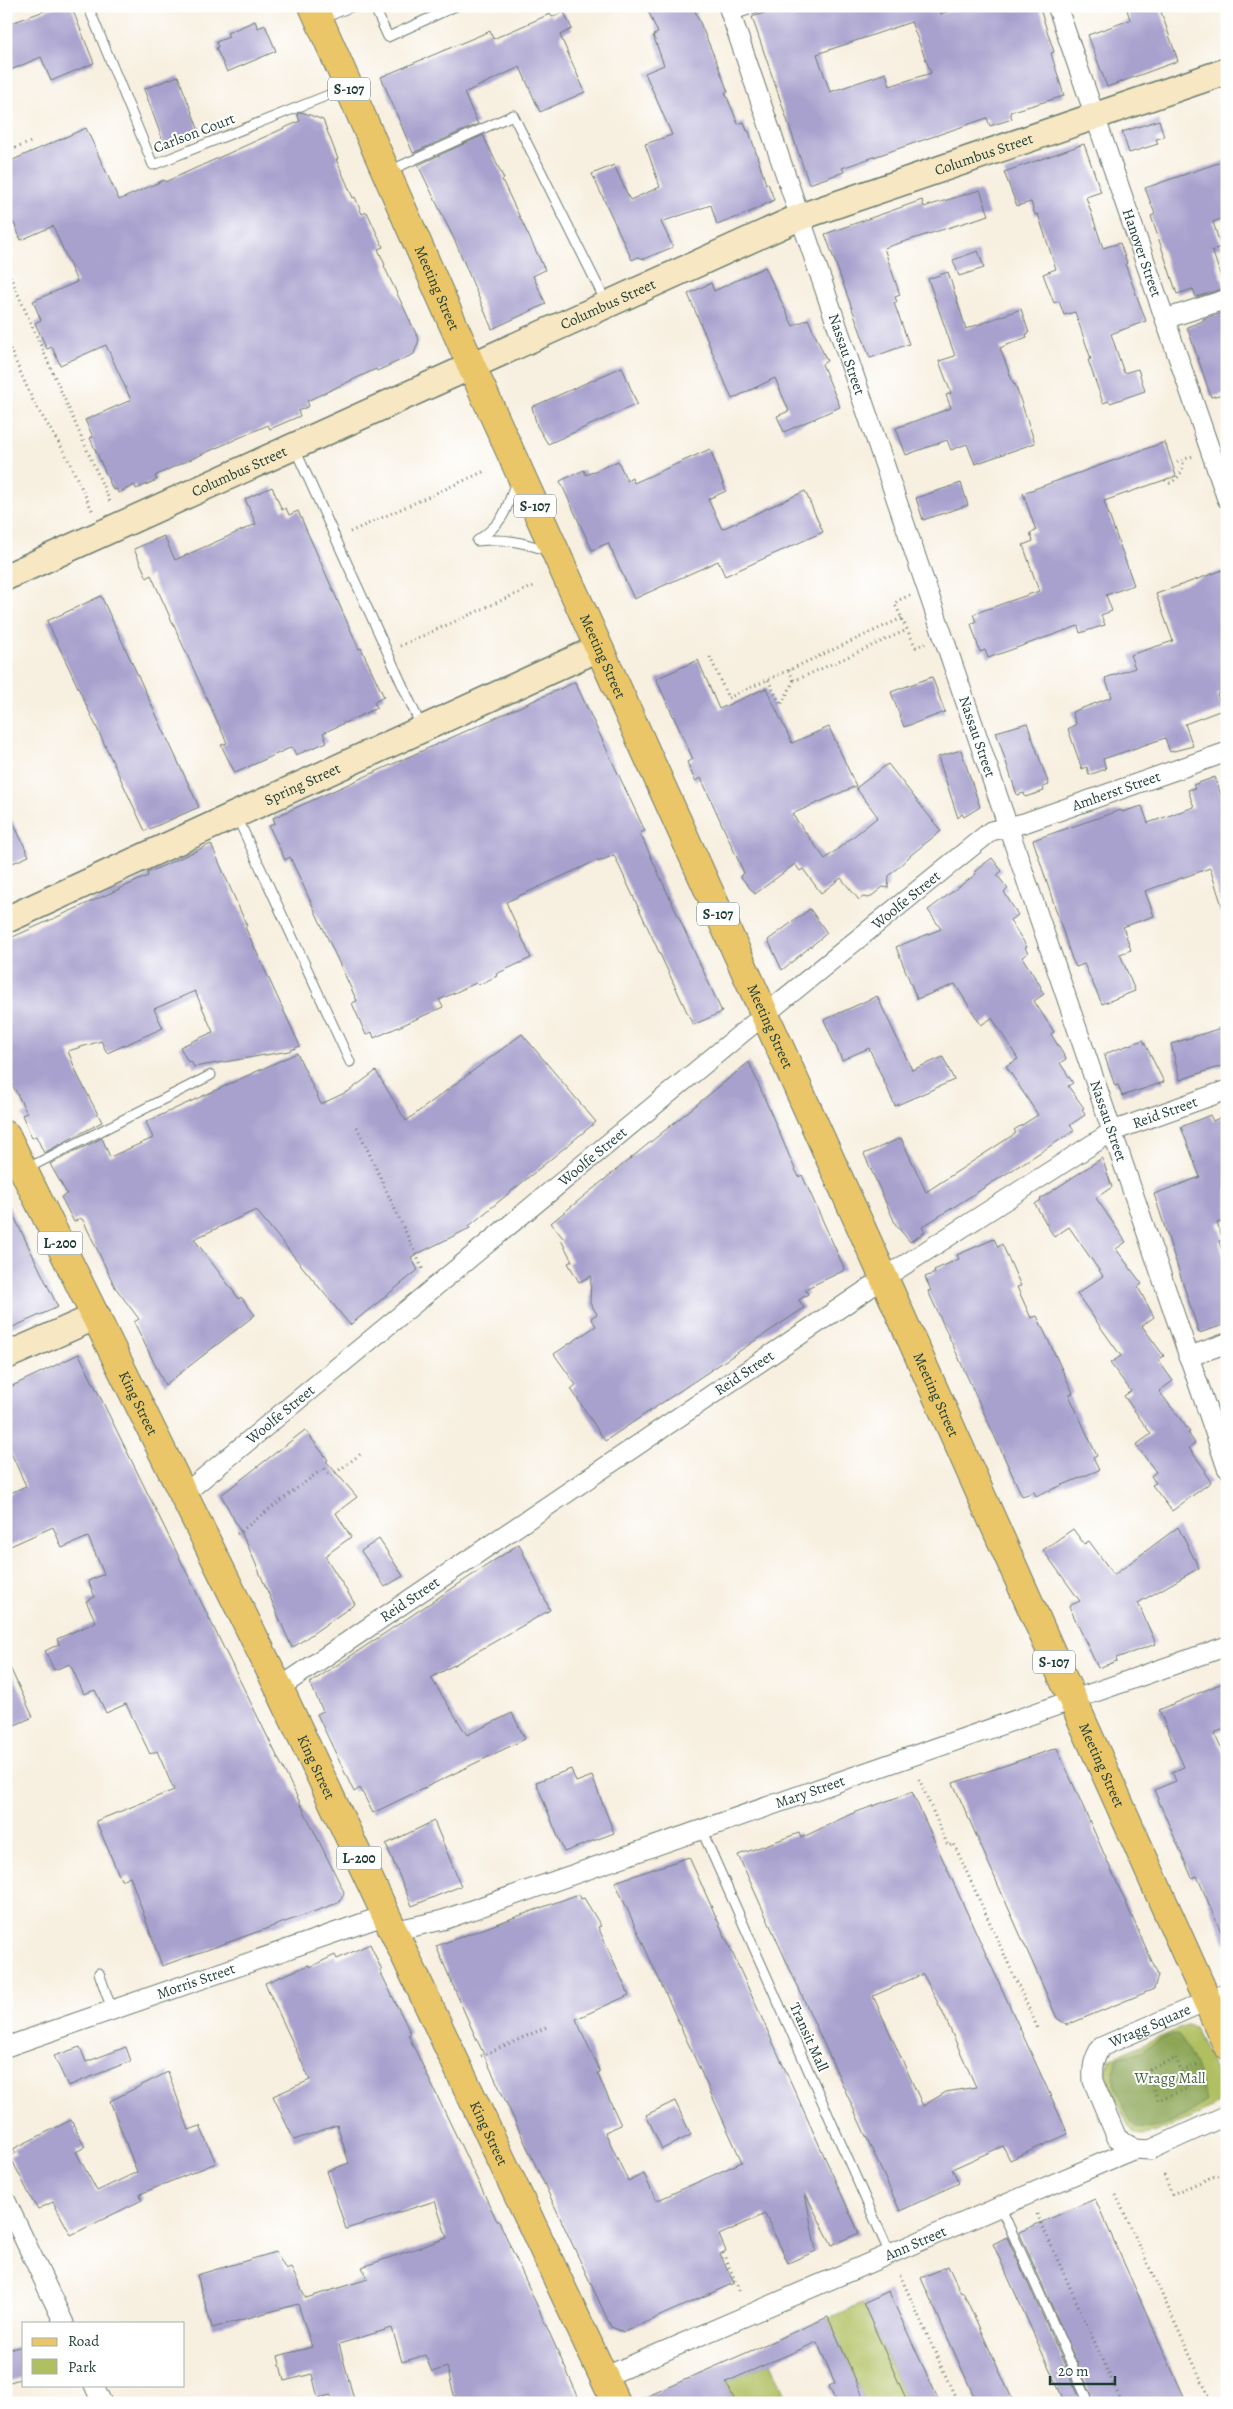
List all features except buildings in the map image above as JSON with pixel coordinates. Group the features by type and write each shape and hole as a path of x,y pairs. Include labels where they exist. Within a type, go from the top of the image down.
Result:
{"main road":[{"name":"Meeting Street","path":"316,13 471,364 884,1278 1072,1702 1217,1996 1227,2045"},
{"name":"King Street","path":"6,1135 279,1688 616,2403"}],"street":[{"name":"Hanover Street","path":"1057,6 1227,499"},
{"name":"Nassau Street","path":"729,11 1006,827 1113,1131 1227,1468"},
{"name":"Columbus Street","path":"6,577 471,364 800,217 1227,71"},
{"path":"1165,319 1227,299"},
{"name":"Spring Street","path":"6,920 599,648"},
{"name":"Amherst Street","path":"1006,827 1024,823 1227,752"},
{"name":"Woolfe Street","path":"184,1494 764,1015 991,831 1006,827"},
{"name":"Reid Street","path":"279,1688 884,1278 1113,1131 1227,1090"},
{"path":"6,1356 97,1316"},
{"path":"1188,1357 1227,1343"},
{"name":"Mary Street","path":"389,1923 443,1920 1072,1702 1227,1646"},
{"name":"Morris Street","path":"6,2047 112,2010 389,1923"},
{"name":"Wragg Square","path":"1135,2149 1117,2138 1096,2090 1092,2072 1096,2055 1101,2047 1217,1996"},
{"name":"Ann Street","path":"604,2377 1135,2149 1150,2150 1227,2115"},
{"path":"6,2202 64,2322"},
{"path":"94,2386 102,2403"}],"lane":[{"name":"Carlson Court","path":"88,6 153,164 348,87"},
{"path":"316,13 353,6"},
{"path":"374,6 388,37 456,6"},
{"path":"729,11 760,6"},
{"path":"386,172 513,115 607,304"},
{"path":"293,446 422,729"},
{"path":"519,470 505,516 493,530 477,541 516,540 556,553"},
{"path":"236,814 350,1062"},
{"path":"24,1170 211,1075"},
{"name":"Transit Mall","path":"702,1831 890,2254"},
{"path":"98,1973 112,2010"},
{"path":"1000,2206 1089,2403"}],"path":[{"path":"6,152 31,142"},
{"path":"6,267 111,504"},
{"path":"6,340 34,404 71,464 103,533"},
{"path":"1177,462 1195,456"},
{"path":"1165,480 1170,483 1180,474 1183,460"},
{"path":"335,539 485,471"},
{"path":"387,652 536,585"},
{"path":"910,595 897,601 895,604 916,647 927,643"},
{"path":"710,657 728,698 902,618"},
{"path":"768,680 781,706 794,681 907,630"},
{"path":"790,670 794,681"},
{"path":"357,1127 423,1270"},
{"path":"237,1534 324,1468 331,1476 362,1453"},
{"path":"919,1779 948,1846 954,1844 1039,2031"},
{"path":"481,2056 547,2027"},
{"path":"1176,2058 1182,2072 1188,2088 1158,2100 1146,2070 1176,2058"},
{"path":"1182,2072 1199,2064"},
{"path":"1164,2176 1172,2194 1227,2172"},
{"path":"1116,2195 1212,2403"},
{"path":"1037,2214 1122,2403"},
{"path":"723,2252 740,2292"},
{"path":"900,2274 958,2403"}],"green space":[{"name":"Wragg Mall","path":"1188,2025 1195,2028 1223,2088 1221,2099 1206,2111 1182,2122 1157,2132 1137,2134 1128,2127 1106,2075 1109,2059"},
{"name":"Wragg Mall","path":"1178,2035 1192,2058 1206,2101 1192,2112 1161,2126 1141,2128 1134,2125 1128,2117 1116,2083 1114,2069 1117,2058 1141,2051 1167,2036"},
{"path":"862,2304 908,2403 866,2403 828,2318"},
{"path":"771,2362 788,2403 736,2403 726,2382"}]}
